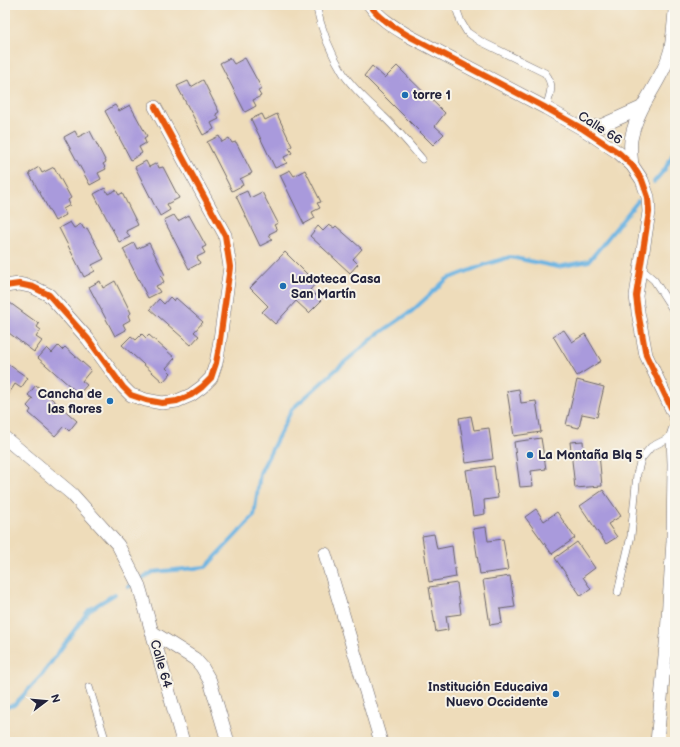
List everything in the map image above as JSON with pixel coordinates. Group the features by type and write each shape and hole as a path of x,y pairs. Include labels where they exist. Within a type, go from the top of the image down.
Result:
{"street":[{"name":"Calle 66","path":"370,5 374,12 389,24 583,129 619,153 632,165 642,180 648,197 649,212 636,296 646,355 675,416"},
{"path":"632,165 630,150 632,135 641,108 663,68 671,48 675,11 674,5"},
{"path":"5,286 19,284 34,287 49,295 88,339 123,387 131,395 162,403 177,401 191,395 211,378 219,347 230,267 225,235 155,107"},
{"path":"583,129 604,126 641,108"},
{"path":"657,742 669,672 673,541 674,433"},
{"name":"Calle 64","path":"5,438 72,494 118,545 139,586 183,742"},
{"path":"325,554 380,742"},
{"path":"152,632 195,659 202,667 210,681 228,742"}],"lane":[{"path":"316,5 327,43 343,74 422,159"},
{"path":"455,5 461,22 467,32 480,41 545,73 550,80 551,87 546,108"},
{"path":"641,269 654,280 675,313"},
{"path":"618,592 631,536 637,474 641,459 651,447 674,433"},
{"path":"89,687 106,742"}],"building":[{"path":"230,58 234,64 245,58 262,89 258,91 261,96 253,100 256,106 245,112 220,63"},
{"name":"torre 1","path":"372,66 385,78 397,66 445,113 435,126 444,134 433,145 364,76"},
{"path":"203,80 219,112 216,114 219,119 211,123 214,129 203,135 177,86 188,81 191,87"},
{"path":"115,105 119,111 130,105 147,136 144,138 146,143 139,147 142,153 131,160 105,111"},
{"path":"262,114 265,120 277,114 292,146 289,148 292,153 284,157 287,163 275,168 251,119"},
{"path":"75,131 78,137 90,131 106,162 103,164 106,169 98,173 101,179 90,185 64,137"},
{"path":"219,136 222,142 229,138 232,143 236,142 252,173 240,179 243,185 232,191 207,142"},
{"path":"146,161 149,167 157,163 159,168 163,167 179,198 167,204 170,210 160,216 135,167"},
{"path":"39,167 42,173 54,167 71,198 68,200 70,205 63,209 66,215 55,221 29,173"},
{"path":"290,170 294,176 305,170 321,202 317,203 320,208 312,212 315,218 304,224 280,175"},
{"path":"105,188 108,194 116,190 119,195 122,193 138,225 126,231 130,237 119,242 94,194"},
{"path":"247,191 250,198 262,192 278,223 274,225 277,230 269,234 272,240 260,246 236,196"},
{"path":"174,215 178,221 189,215 206,246 202,248 205,253 197,257 200,263 189,269 164,220"},
{"path":"70,222 74,228 81,224 84,229 87,228 104,259 92,265 95,271 84,277 59,228"},
{"path":"329,225 334,228 336,226 362,249 353,259 358,264 350,273 310,236 318,226 323,231"},
{"path":"134,243 137,249 149,243 165,275 161,276 164,282 156,286 160,292 148,298 123,249"},
{"name":"Ludoteca Casa San Martín","path":"285,252 316,283 310,290 321,301 309,313 296,301 275,324 262,312 268,306 250,288"},
{"path":"100,281 103,288 115,281 131,313 128,315 130,320 123,324 126,330 115,336 89,287"},
{"path":"170,297 174,301 176,298 203,322 194,332 199,336 191,345 150,309 159,299 164,304"},
{"path":"10,303 39,324 37,327 41,330 36,337 42,341 34,352 5,330 5,310"},
{"path":"564,330 572,342 585,334 601,361 577,376 553,336"},
{"path":"142,334 146,338 149,335 175,358 166,368 171,373 163,382 122,345 131,336 136,340"},
{"path":"58,346 62,350 65,347 91,370 82,381 87,385 79,394 38,358 47,348 52,353"},
{"path":"5,362 28,378 21,388 15,384 8,395 5,393"},
{"path":"577,380 604,387 597,417 582,414 579,428 566,425"},
{"path":"36,385 77,421 69,431 64,426 55,436 29,413 31,410 27,406 33,399 28,395"},
{"path":"519,389 521,403 536,401 541,432 514,436 507,391"},
{"path":"471,416 474,430 489,428 493,459 466,463 459,418"},
{"name":"La Montaña Blq 5","path":"541,438 546,469 531,471 533,486 520,487 514,442"},
{"path":"583,441 584,456 599,454 602,486 575,488 570,442"},
{"path":"494,466 498,498 484,500 485,514 473,516 466,470"},
{"path":"603,490 621,516 608,524 617,537 606,544 580,506"},
{"path":"536,509 544,521 557,512 575,538 552,554 525,517"},
{"path":"486,527 488,541 503,539 508,570 480,574 473,529"},
{"path":"434,534 437,549 452,546 456,577 429,582 422,536"},
{"path":"577,542 595,568 583,577 591,589 581,596 555,558"},
{"path":"510,576 515,607 500,609 502,623 490,625 483,580"},
{"path":"457,583 461,614 446,616 448,630 436,632 429,587"}],"waterway":[{"path":"654,182 665,169 675,150"},
{"path":"128,587 153,572 206,567 254,516 260,473 292,409 347,360 377,335 412,311 447,279 510,257 558,267 589,261 638,201"},
{"path":"5,707 14,705 42,675 89,610 115,594"}],"cycle path":[{"path":"370,5 383,19 403,33 583,129 619,153 632,165 642,180 648,197 649,212 636,296 638,312 646,355 675,416"},
{"path":"5,286 19,284 33,287 49,295 88,339 123,387 131,395 162,403 177,401 191,395 211,378 219,347 230,267 225,235 155,107"}],"place":[{"name":"torre 1","path":"405,95"},
{"name":"Ludoteca Casa San Martín","path":"283,286"},
{"name":"Cancha de las flores","path":"110,401"},
{"name":"La Montaña Blq 5","path":"530,455"},
{"name":"Institución Educaiva Nuevo Occidente","path":"556,694"}]}
